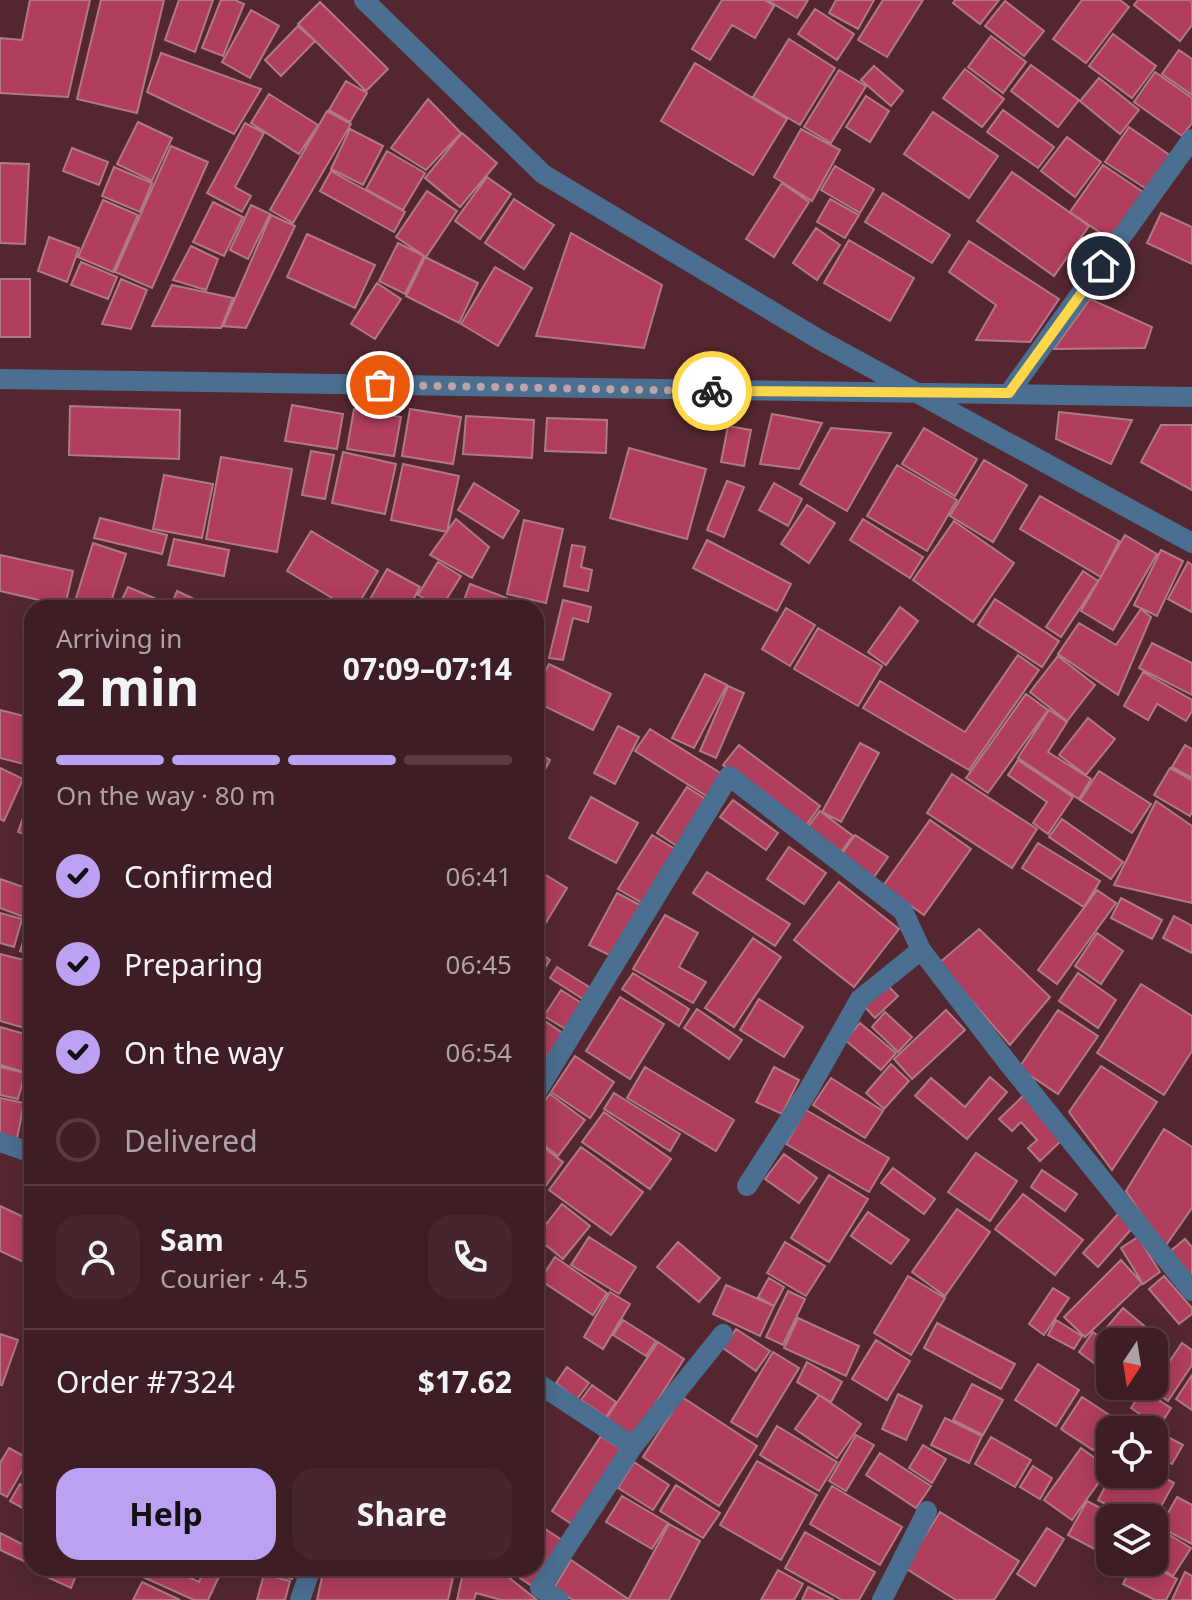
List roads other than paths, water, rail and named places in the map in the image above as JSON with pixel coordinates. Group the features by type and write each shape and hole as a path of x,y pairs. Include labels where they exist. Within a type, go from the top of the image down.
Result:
{"street":[{"path":"364,0 543,174 820,340 1192,543"},
{"path":"1009,393 1192,139"},
{"path":"0,379 1192,397"},
{"path":"544,1080 729,776 903,911 921,950 1192,1291"},
{"path":"747,1186 809,1089 860,999 921,950"},
{"path":"0,1142 24,1150"},
{"path":"559,1600 540,1588 633,1446 723,1334"},
{"path":"544,1387 633,1446"},
{"path":"882,1600 927,1511"},
{"path":"300,1600 308,1576"}]}
